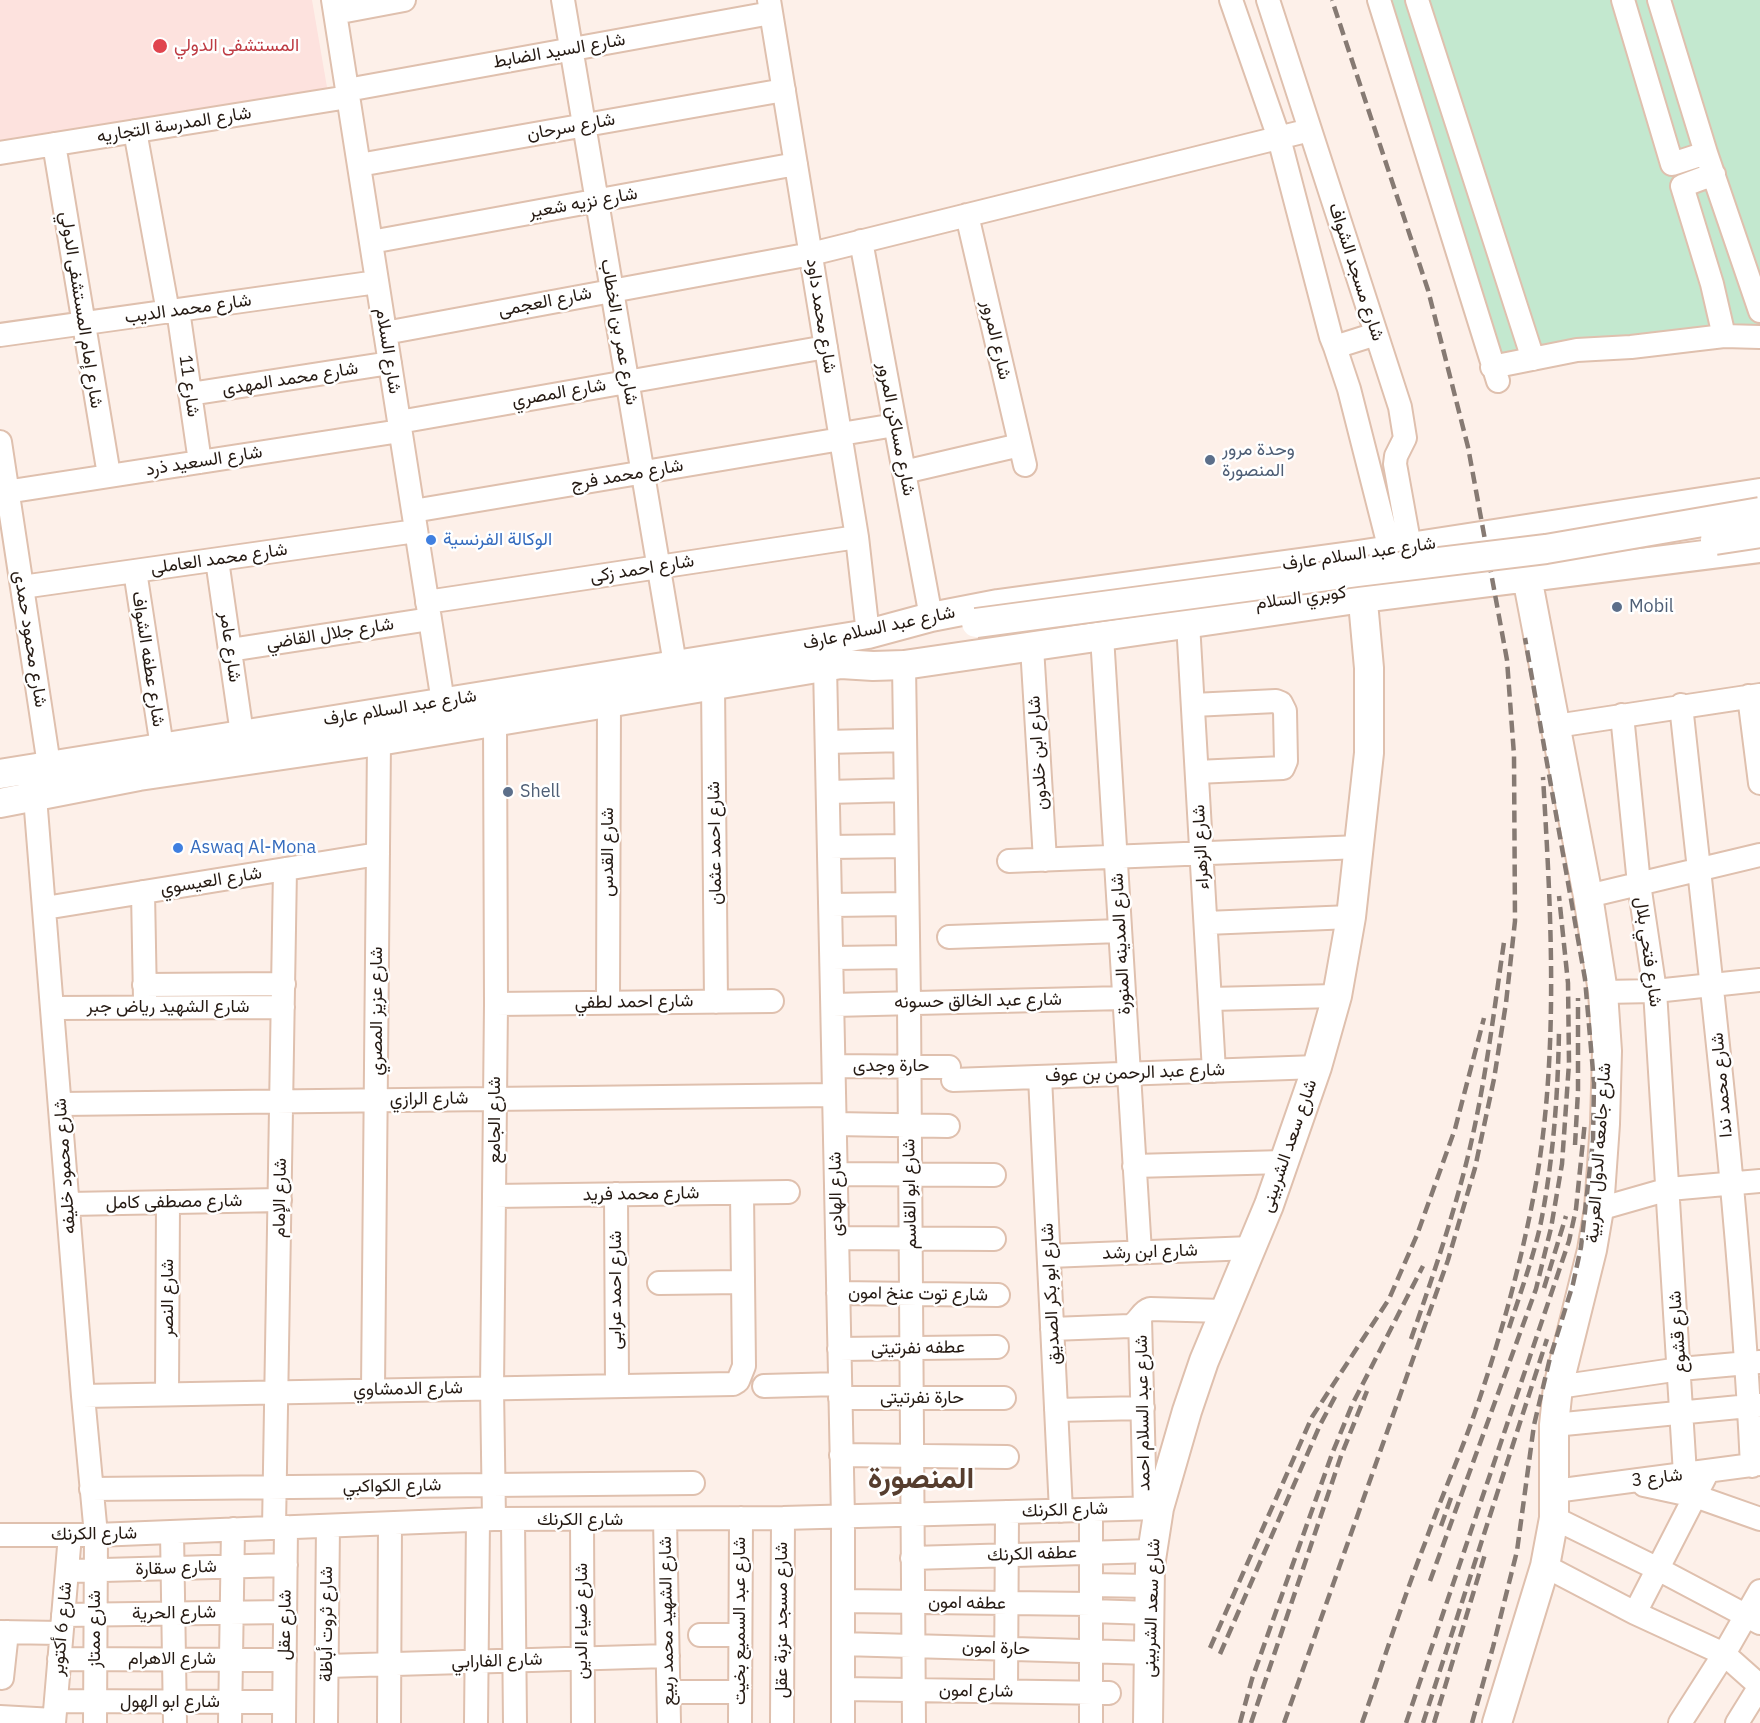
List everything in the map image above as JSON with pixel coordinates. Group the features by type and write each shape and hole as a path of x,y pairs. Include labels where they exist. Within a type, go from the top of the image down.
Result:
{"main road":[{"name":"شارع عبد السلام عارف","path":"0,774 868,634 931,617 999,604 1400,549 1484,536 1495,532 1748,495"},
{"path":"1748,495 1757,543"},
{"name":"كوبري السلام","path":"868,634 918,630 998,640 1358,572 1546,549 1760,512"},
{"path":"1562,524 1571,571"},
{"name":"شارع عبد السلام عارف","path":"0,803 150,774 379,741 833,665 904,665 998,640 1102,636 1757,543"},
{"name":"كوبري السلام","path":"833,665 1175,613 1564,564 1757,543"},
{"name":"شارع سعد الشربينى","path":"1148,1723 1152,1508 1204,1361 1269,1205 1317,1067 1337,996 1351,917 1370,753 1369,668 1358,555"},
{"name":"شارع جامعه الدول العربية","path":"1497,1723 1545,1566 1554,1505 1554,1425 1558,1387 1592,1250 1599,1209 1607,1052 1603,992 1588,896 1527,577"},
{"path":"998,640 999,604"}],"street":[{"path":"334,6 404,0"},
{"name":"شارع عمر بن الخطاب","path":"563,0 675,664"},
{"path":"1231,0 1279,138 1328,326 1400,549"},
{"name":"شارع مسجد الشواف","path":"1268,0 1403,422 1405,438 1396,456 1395,464 1400,549"},
{"path":"1379,0 1495,374 1533,359 1577,350 1631,347 1724,336 1760,337"},
{"path":"1417,0 1533,359"},
{"path":"1623,0 1672,164 1710,163"},
{"path":"1659,0 1710,163 1759,302"},
{"name":"شارع السلام","path":"334,6 443,702"},
{"name":"شارع السيد الضابط","path":"348,93 572,49 770,6"},
{"name":"شارع محمد داود","path":"770,6 857,537 868,634"},
{"name":"شارع سرحان","path":"359,165 784,90"},
{"name":"شارع المدرسة التجاريه","path":"0,153 348,93"},
{"name":"شارع العجمى","path":"385,333 612,289 811,254 1310,130"},
{"name":"شارع 11","path":"135,131 190,394 200,462"},
{"name":"شارع إمام المستشفى الدولي","path":"54,144 109,475"},
{"path":"1710,163 1682,186 1712,284 1724,336"},
{"name":"شارع نزيه شعير","path":"371,242 796,164"},
{"name":"شارع المرور","path":"904,472 1023,455 967,215"},
{"name":"شارع مساكن المرور","path":"861,241 931,617"},
{"name":"شارع محمد الديب","path":"0,335 377,282"},
{"path":"1335,347 1376,334"},
{"name":"شارع المصري","path":"399,426 826,347"},
{"name":"شارع محمد المهدى","path":"190,394 390,363"},
{"name":"شارع محمد فرج","path":"414,521 643,472 895,425"},
{"name":"شارع السعيد ذرد","path":"4,492 200,462 399,426"},
{"name":"شارع محمود حمدى","path":"0,442 13,573 49,765"},
{"name":"شارع محمد العاملى","path":"13,573 135,571 217,560 414,521"},
{"name":"شارع احمد زكى","path":"428,610 659,567 857,537"},
{"name":"شارع عامر","path":"217,560 242,734"},
{"name":"شارع عطفه الشواف","path":"135,571 162,747"},
{"name":"شارع جلال القاضي","path":"230,650 428,610"},
{"name":"شارع الزهراء","path":"1188,623 1214,1071"},
{"name":"شارع المدينه المنورة","path":"1102,636 1140,1252"},
{"name":"شارع ابن خلدون","path":"998,640 1045,860"},
{"name":"شارع الهادى","path":"833,665 827,742 843,1516 843,1723"},
{"name":"شارع ابو القاسم","path":"904,665 909,1003 914,1723"},
{"name":"شارع احمد عثمان","path":"713,684 716,1002"},
{"path":"1556,726 1755,695 1760,783"},
{"path":"1193,705 1276,701 1281,702 1285,711 1286,761 1283,768 1279,770 1197,772"},
{"name":"شارع القدس","path":"608,1003 609,702"},
{"name":"شارع محمد ندا","path":"1681,705 1698,870 1713,985 1731,1184 1753,1362 1756,1465"},
{"name":"شارع فتحي بلال","path":"1622,714 1639,884 1656,991 1669,1189"},
{"name":"شارع الجامع","path":"495,721 496,1004 492,1388 495,1520"},
{"path":"827,742 905,740"},
{"name":"شارع عزيز المصري","path":"373,1390 379,741"},
{"path":"828,792 905,790"},
{"name":"شارع محمود خليفه","path":"35,796 96,1535"},
{"path":"830,847 906,846"},
{"path":"1009,861 1360,847"},
{"name":"شارع العيسوي","path":"45,908 378,854"},
{"path":"1588,896 1760,855"},
{"name":"شارع الإمام","path":"280,1527 275,1487 275,1391 285,869"},
{"path":"143,892 145,1007"},
{"path":"831,905 907,904"},
{"path":"1206,923 1351,917"},
{"path":"949,937 1120,931"},
{"path":"832,957 908,957"},
{"path":"1603,992 1656,991 1760,980"},
{"name":"شارع الشهيد رياض جبر","path":"144,985 284,984"},
{"path":"1210,999 1337,996"},
{"name":"شارع عبد الخالق حسونه","path":"832,1005 1124,998"},
{"name":"شارع احمد لطفي","path":"496,1004 772,1001"},
{"name":"شارع الشهيد رياض جبر","path":"53,1008 283,1007"},
{"name":"حارة وجدى","path":"834,1066 909,1066 951,1073"},
{"name":"شارع عبد الرحمن بن عوف","path":"951,1073 1040,1077 1317,1067"},
{"name":"شارع ابو بكر الصديق","path":"1040,1077 1061,1511"},
{"name":"شارع الرازي","path":"61,1104 834,1095"},
{"path":"835,1124 948,1126"},
{"path":"1134,1166 1284,1162"},
{"path":"836,1174 994,1175"},
{"path":"1599,1209 1669,1189 1760,1181"},
{"name":"شارع قشوع","path":"1669,1189 1685,1474"},
{"name":"شارع محمد فريد","path":"494,1196 788,1192"},
{"path":"659,1282 743,1282 742,1193"},
{"name":"شارع احمد عرابى","path":"616,1194 617,1385"},
{"name":"شارع مصطفى كامل","path":"69,1204 280,1200"},
{"name":"شارع النصر","path":"167,1394 168,1202"},
{"path":"837,1238 994,1239"},
{"name":"شارع ابن رشد","path":"1049,1256 1251,1248"},
{"name":"شارع الدمشاوي","path":"83,1395 733,1384 738,1381 744,1366 743,1282"},
{"name":"شارع توت عنخ امون","path":"838,1293 998,1295"},
{"path":"1052,1329 1130,1326 1150,1309 1224,1311"},
{"name":"شارع عبد السلام احمد","path":"1140,1318 1143,1408 1152,1508"},
{"name":"عطفه نفرتيتى","path":"839,1349 997,1347"},
{"path":"1558,1387 1680,1369 1753,1362"},
{"name":"حارة نفرتيتى","path":"764,1386 912,1398 1004,1398"},
{"path":"1554,1425 1755,1405"},
{"path":"1056,1410 1143,1408"},
{"path":"842,1455 1007,1458"},
{"name":"شارع 3","path":"1554,1505 1628,1482 1756,1465"},
{"path":"1635,1613 1708,1471"},
{"path":"1628,1482 1695,1496 1760,1519"},
{"name":"شارع الكواكبي","path":"91,1489 693,1483"},
{"path":"1554,1505 1658,1569 1753,1619"},
{"name":"شارع الكرنك","path":"0,1535 96,1535 495,1520 783,1518 1152,1508"},
{"path":"1091,1510 1091,1651 1100,1693 1091,1723"},
{"path":"1006,1691 1007,1512"},
{"name":"شارع عبد السميع بخيت","path":"740,1723 741,1518"},
{"name":"شارع مسجد عزبة عقل","path":"782,1723 783,1518"},
{"name":"شارع الشهيد محمد ربيع","path":"664,1519 669,1723"},
{"path":"495,1520 514,1660 515,1723"},
{"path":"476,1723 476,1661 495,1520"},
{"name":"شارع ضياء الدين","path":"582,1520 583,1723"},
{"path":"389,1723 390,1524"},
{"name":"شارع ثروت أباظة","path":"326,1723 328,1526"},
{"name":"شارع عقل","path":"280,1527 286,1564 284,1712"},
{"path":"230,1712 233,1529"},
{"path":"172,1532 175,1712"},
{"name":"شارع 6 أكتوبر","path":"54,1715 70,1535"},
{"name":"شارع ممتاز","path":"95,1712 96,1535"},
{"name":"عطفه الكرنك","path":"912,1558 1152,1551"},
{"name":"شارع سقارة","path":"67,1571 286,1564"},
{"path":"1545,1566 1635,1613 1724,1654 1760,1686 1737,1723"},
{"path":"1680,1723 1724,1654 1753,1619 1760,1591"},
{"name":"عطفه امون","path":"843,1601 1006,1603 1150,1599"},
{"name":"شارع الحرية","path":"3,1632 62,1624 95,1614 285,1612"},
{"path":"2,1678 3,1632"},
{"path":"700,1635 740,1635"},
{"name":"حارة امون","path":"843,1644 1149,1653"},
{"name":"شارع الفارابي","path":"327,1666 668,1656"},
{"name":"شارع الاهرام","path":"59,1659 285,1660"},
{"name":"شارع امون","path":"843,1689 1100,1693"},
{"path":"669,1692 740,1692"},
{"name":"شارع ابو الهول","path":"0,1717 95,1712 284,1712"}],"shaded area":[{"name":"المستشفى الدولي","path":"0,0 312,0 328,93 0,144"}],"green space":[{"path":"1378,0 1760,0 1760,331 1506,374"}],"railway":[{"path":"1284,1723 1448,1260 1475,1168 1494,1079 1506,1003 1515,921 1514,755 1507,660 1468,447 1428,290 1332,0"},
{"path":"1472,1723 1517,1551 1534,1425 1581,1247 1593,1140 1594,1083 1585,979 1525,638"},
{"path":"1362,1723 1408,1588 1484,1387 1517,1271 1536,1183 1548,1082 1551,980 1549,879 1543,777"},
{"path":"1430,1581 1536,1289 1551,1228 1562,1164 1569,1063 1568,983 1559,896"},
{"path":"1411,1339 1447,1233 1472,1140 1488,1056 1504,942"},
{"path":"1575,1145 1578,1091 1578,998"},
{"path":"1210,1648 1312,1417 1389,1299 1417,1235 1455,1129 1484,1018"},
{"path":"1509,1328 1533,1252 1545,1203 1554,1129 1559,1030"},
{"path":"1406,1723 1569,1241 1576,1209 1585,1121"},
{"path":"1544,1288 1566,1216"},
{"path":"1240,1723 1252,1679 1332,1454 1352,1405 1423,1266"},
{"path":"1423,1723 1547,1339"},
{"path":"1251,1723 1341,1456 1367,1391"},
{"path":"1220,1654 1320,1425 1337,1393"},
{"path":"1441,1526 1452,1495"},
{"path":"1434,1723 1486,1551"}],"place":[{"name":"المستشفى الدولي","path":"160,46"},
{"name":"وحدة مرور المنصورة","path":"1210,460"},
{"name":"الوكالة الفرنسية","path":"431,540"},
{"name":"Mobil","path":"1617,607"},
{"name":"Shell","path":"508,792"},
{"name":"Aswaq Al-Mona","path":"178,848"}],"district":[{"name":"المنصورة","path":"921,1479"}]}
